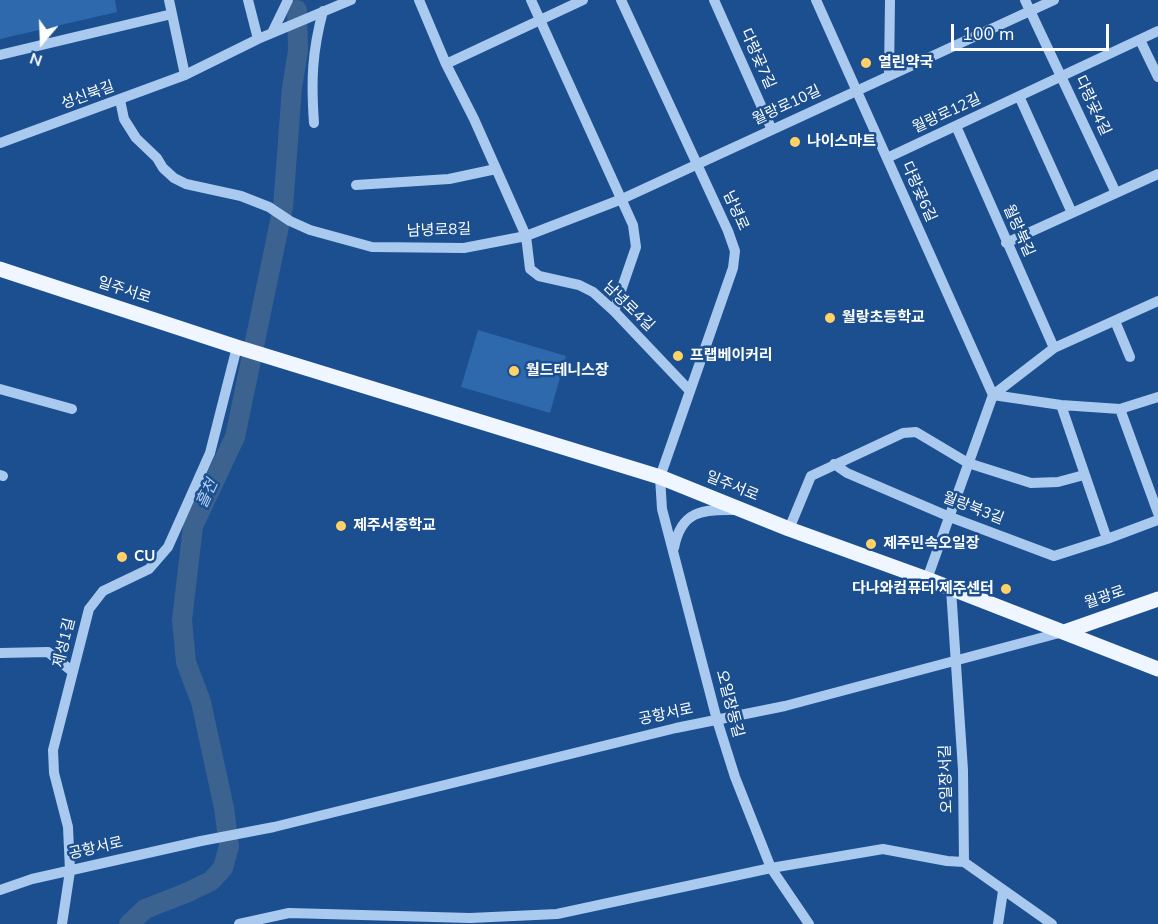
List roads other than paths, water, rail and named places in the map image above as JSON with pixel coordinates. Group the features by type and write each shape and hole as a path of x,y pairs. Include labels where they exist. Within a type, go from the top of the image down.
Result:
{"main road":[{"name":"일주서로","path":"0,269 237,346 660,477 789,529 927,579 1158,669"},
{"name":"월광로","path":"1064,632 1158,599"}],"street":[{"path":"169,0 185,75"},
{"path":"248,0 258,39"},
{"path":"272,33 288,0"},
{"name":"성신북길","path":"0,143 185,75 258,39 351,0"},
{"name":"남녕로4길","path":"419,0 446,64 474,119 526,236 530,269 539,276 579,285 593,292 689,390"},
{"path":"531,0 633,225 636,247 614,311"},
{"path":"446,64 583,0"},
{"name":"남녕로","path":"621,0 732,242 735,258 660,477"},
{"name":"다랑곶7길","path":"714,0 772,130"},
{"name":"다랑곶6길","path":"816,0 993,395"},
{"path":"889,76 890,0"},
{"name":"다랑곶4길","path":"1025,0 1116,193"},
{"name":"월랑로10길","path":"697,164 1054,0"},
{"path":"314,123 311,85 315,43 323,11"},
{"path":"0,55 172,14"},
{"name":"월랑로12길","path":"887,158 1158,31"},
{"path":"1140,40 1158,77"},
{"path":"1019,96 1072,213"},
{"name":"남녕로8길","path":"120,100 124,119 136,138 174,178 186,184 241,196 269,207 310,230 372,247 464,248 526,236 622,199 697,164"},
{"name":"월랑북길","path":"956,126 1054,348"},
{"path":"356,185 448,179 496,169"},
{"path":"1006,243 1158,174"},
{"path":"927,579 993,395 1054,348 1158,302"},
{"path":"1115,321 1130,357"},
{"name":"제성1길","path":"62,924 70,871 68,827 54,773 53,750 88,609 103,591 149,569 168,548 210,453 237,346"},
{"path":"0,389 72,409"},
{"path":"993,395 1061,405 1120,409 1158,396"},
{"path":"1061,405 1107,540"},
{"path":"1120,409 1158,513"},
{"path":"789,529 811,476 903,433 916,432 968,463 1031,483 1058,482 1084,476"},
{"name":"월랑북3길","path":"834,464 847,473 950,517 1054,556 1107,540 1158,520"},
{"name":"오일장동길","path":"660,477 662,509 717,720 735,777 771,868 809,924"},
{"path":"673,551 678,532 692,514 711,510 742,510"},
{"name":"오일장서길","path":"951,589 963,770 964,862"},
{"name":"공항서로","path":"0,890 32,879 270,828 613,742 785,706 1064,632"},
{"path":"0,653 48,652 73,672"},
{"path":"239,924 290,913 556,919 771,868 883,849 946,861 964,862 1052,924"},
{"path":"998,924 1003,891"}],"waterway":[{"name":"흘천","path":"129,924 145,909 211,881 223,868 229,846 224,808 201,702 186,662 182,620 193,526 235,437 283,207 292,88 298,50 297,10"}],"place":[{"name":"열린약국","path":"866,63"},
{"name":"나이스마트","path":"795,142"},
{"name":"월랑초등학교","path":"830,318"},
{"name":"프랩베이커리","path":"678,356"},
{"name":"월드테니스장","path":"514,371"},
{"name":"제주서중학교","path":"341,526"},
{"name":"제주민속오일장","path":"871,544"},
{"name":"CU","path":"122,557"},
{"name":"다나와컴퓨터 제주센터","path":"1006,589"}]}
